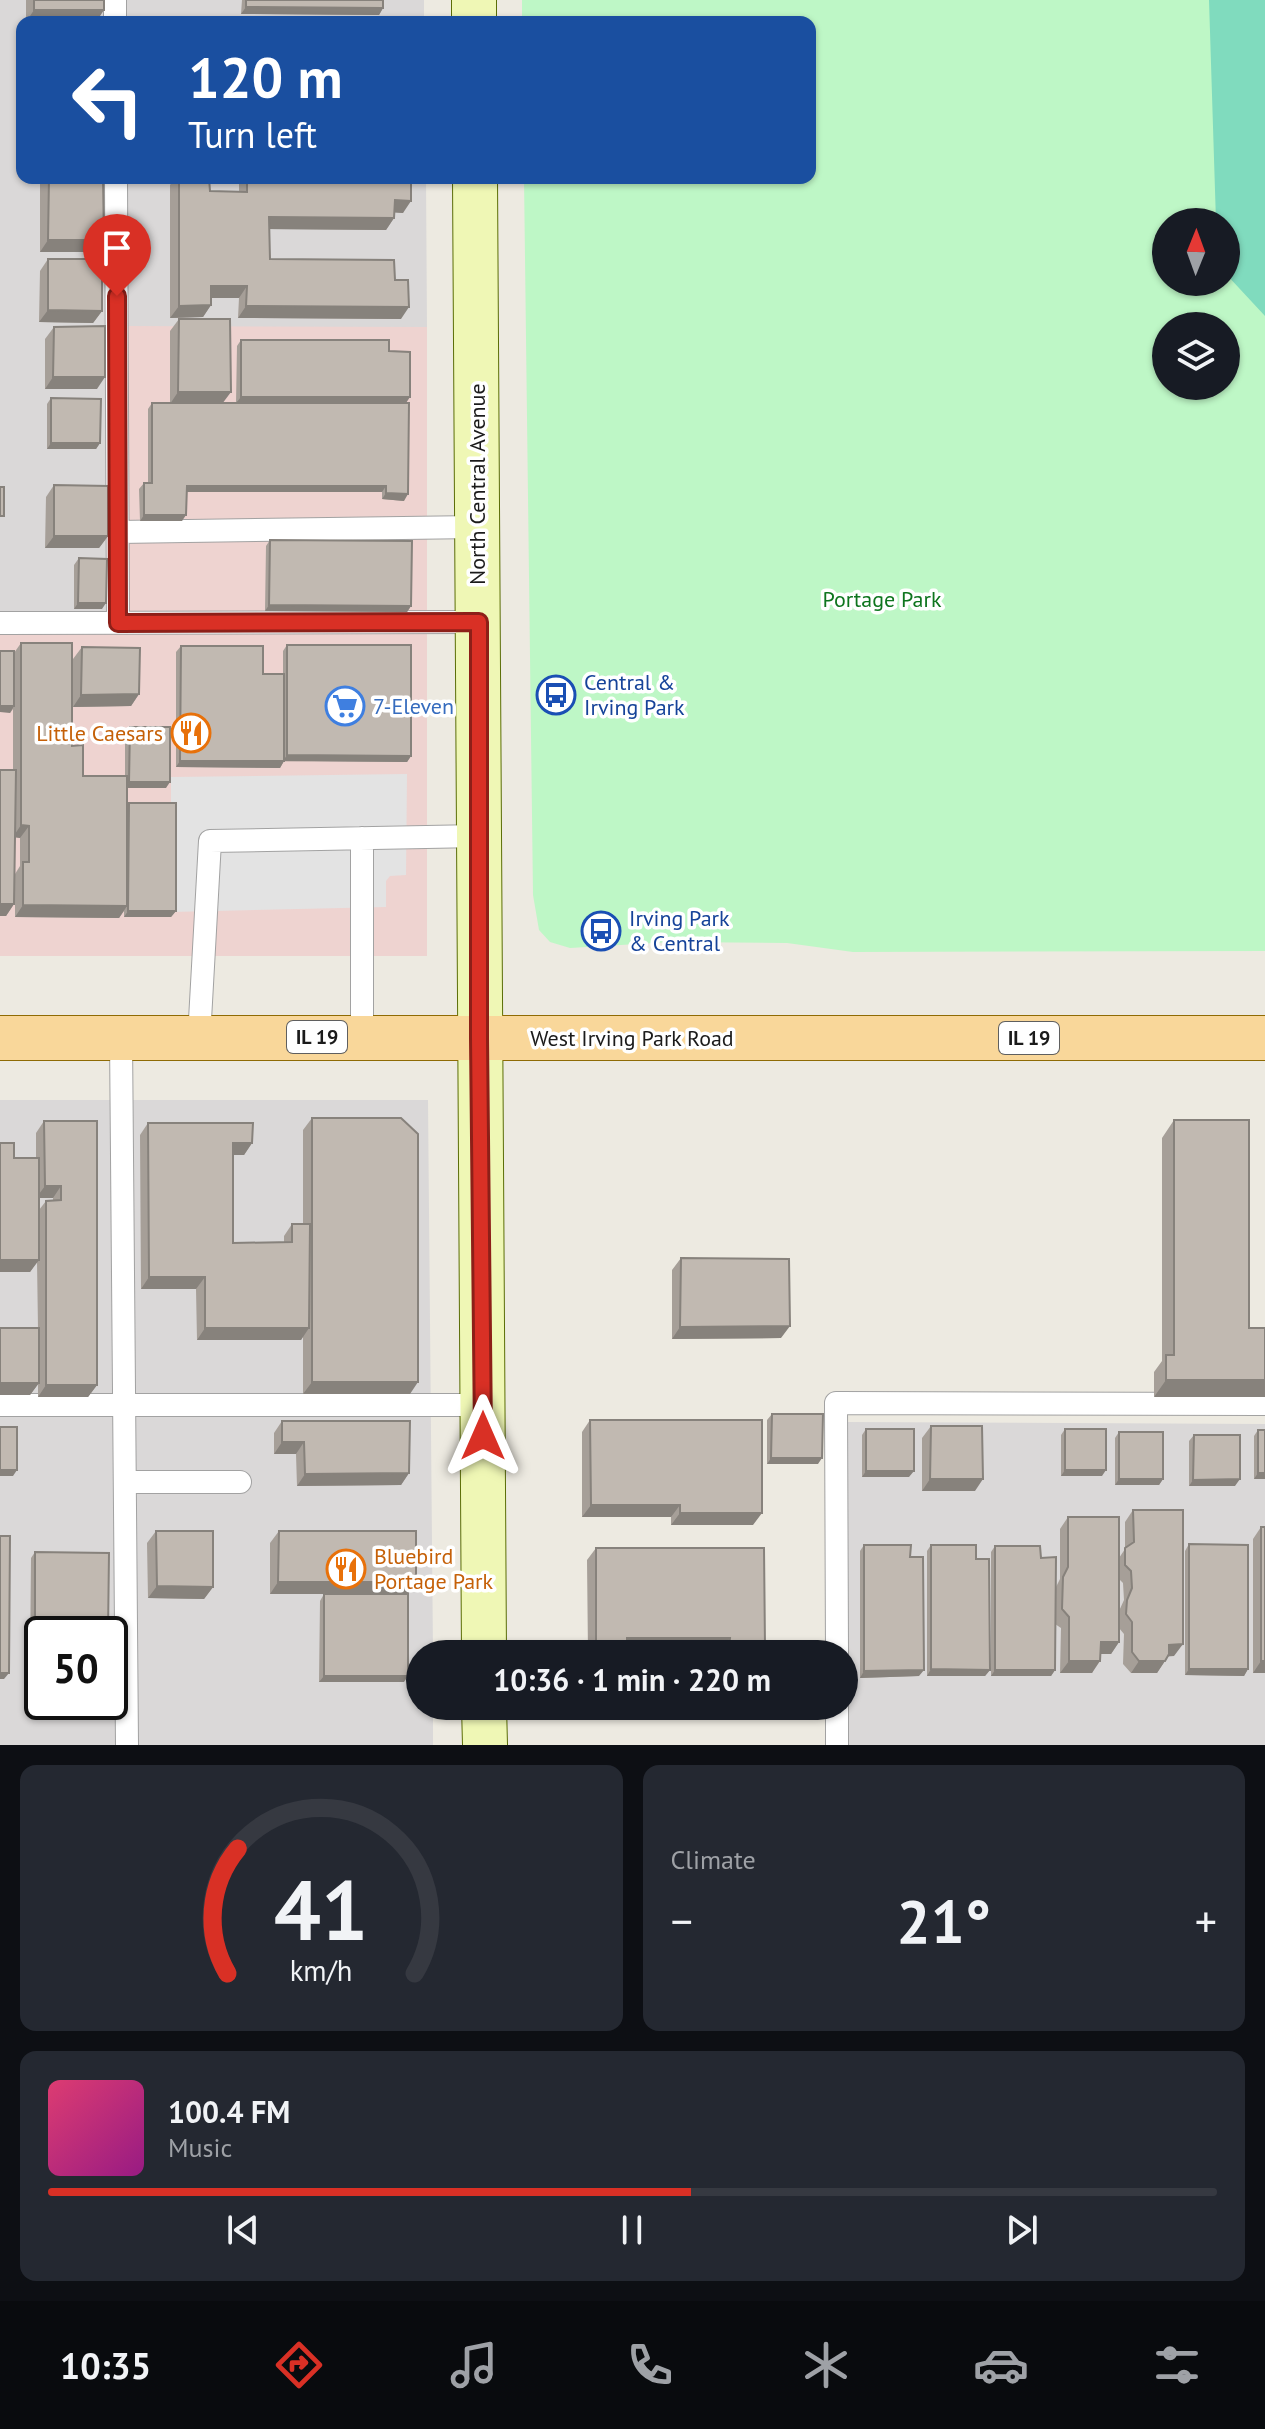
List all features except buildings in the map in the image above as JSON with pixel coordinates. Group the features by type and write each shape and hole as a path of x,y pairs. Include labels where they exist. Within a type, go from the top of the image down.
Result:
{"main road":[{"name":"North Central Avenue","path":"475,184 484,1640"},
{"name":"West Irving Park Road","path":"0,1038 1265,1038"},
{"path":"484,1720 485,1745"}],"lane":[{"path":"116,184 118,623"},
{"path":"118,532 477,527"},
{"path":"0,623 479,622"},
{"path":"199,1038 210,841 479,836"},
{"path":"362,838 362,1037"},
{"path":"121,1038 127,1745"},
{"path":"837,1640 836,1403 1265,1404"},
{"path":"0,1405 482,1405"},
{"path":"125,1482 240,1482"},
{"path":"837,1720 837,1745"}],"shaded area":[{"path":"0,0 424,0 424,16 16,16 16,184 426,184 427,327 124,327 125,630 0,630"},
{"path":"124,326 427,327 427,956 0,956 0,630 125,630"},
{"path":"407,774 406,875 390,876 386,881 386,907 171,912 171,777"},
{"path":"0,1100 428,1100 433,1640 406,1640 406,1720 433,1720 433,1745 0,1745"},
{"path":"845,1422 1265,1424 1265,1745 844,1745 844,1720 858,1720 858,1640 844,1640"}],"green space":[{"name":"Portage Park","path":"522,0 1265,0 1265,951 853,952 787,943 671,942 570,948 550,942 539,930 533,895 524,184 816,184 816,16 522,16"},
{"path":"1209,0 1265,0 1265,316 1240,289 1240,208 1216,208"}],"place":[{"name":"Central & Irving Park","path":"556,695"},
{"name":"7-Eleven","path":"345,706"},
{"name":"Little Caesars","path":"191,733"},
{"name":"Irving Park & Central","path":"601,931"},
{"name":"Bluebird Portage Park","path":"346,1569"}],"route":[{"path":"117,296 118,623 479,622 483,1436"}]}
